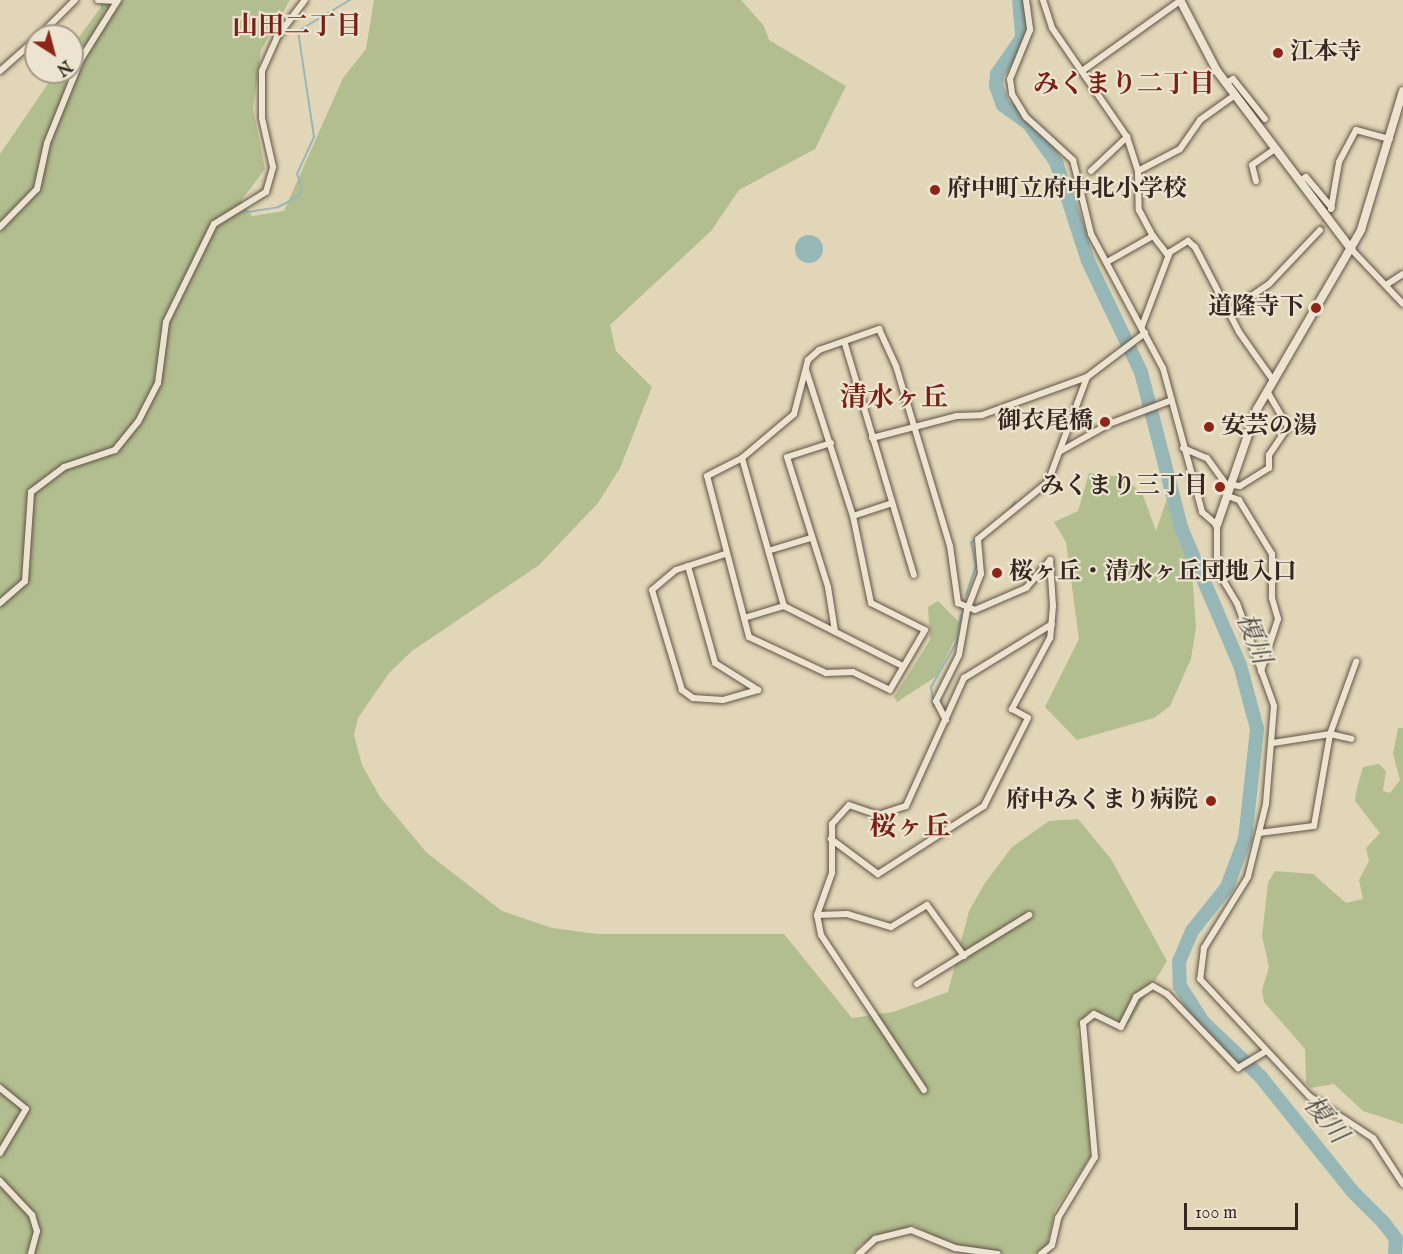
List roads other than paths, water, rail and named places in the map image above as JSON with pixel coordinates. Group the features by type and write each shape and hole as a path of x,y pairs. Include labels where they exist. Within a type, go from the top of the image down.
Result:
{"street":[{"path":"51,24 75,0"},
{"path":"98,0 117,0"},
{"path":"0,227 37,189 54,123 81,59 117,0"},
{"path":"0,603 25,581 32,492 64,467 116,450 138,422 158,383 166,322 214,224 266,192 273,167 262,118 262,71 276,37 305,0"},
{"path":"1026,0 1030,30 1010,79 1012,94 1026,117 1073,160 1091,234 1142,326 1172,400 1202,512 1217,525"},
{"path":"1043,0 1052,28 1127,137 1138,171 1139,210 1153,236 1170,252"},
{"path":"1082,71 1181,0 1226,83 1352,250 1403,304"},
{"path":"0,71 24,50"},
{"path":"1226,83 1235,81 1265,119"},
{"path":"1403,92 1390,139 1352,250 1267,391 1217,525 1217,570 1237,603 1274,706 1273,743 1259,833 1238,901 1204,948 1200,980 1309,1096 1373,1138 1403,1184"},
{"path":"1138,171 1180,149 1200,120 1235,95"},
{"path":"1299,181 1306,177 1331,208 1339,162 1356,130 1390,139"},
{"path":"1091,171 1127,137"},
{"path":"1256,181 1252,165 1275,148"},
{"path":"1231,310 1269,284 1320,230"},
{"path":"1107,262 1153,236"},
{"path":"1142,326 1170,252 1188,241 1231,310 1239,332 1274,380"},
{"path":"1386,285 1403,274"},
{"path":"807,370 853,516 872,603 925,630 890,690 852,672 826,673 749,637 706,482 707,476 742,459 794,414 807,370 819,350 883,331 958,575 958,603 967,610"},
{"path":"872,438 913,427 982,415 1087,376 1145,333"},
{"path":"845,344 914,575"},
{"path":"946,720 936,701 959,655 967,610 981,574 978,539 1003,524 1023,497 1048,482 1087,376"},
{"path":"1230,490 1269,468 1269,455 1288,427 1267,391"},
{"path":"1059,452 1109,424 1172,400"},
{"path":"831,443 787,457 835,631"},
{"path":"1183,448 1207,458 1239,500 1272,554 1272,598 1278,619 1261,671"},
{"path":"742,459 771,550 783,606"},
{"path":"853,516 892,503"},
{"path":"771,550 811,538"},
{"path":"687,566 716,663 758,690 723,700 693,698 679,685 652,590 687,566 725,554"},
{"path":"831,838 878,874 984,806 1028,718 1011,708 1043,656 1052,624 1050,560 1026,588 967,610"},
{"path":"744,618 783,606 903,666"},
{"path":"924,1090 821,935 817,915 832,873 831,838 837,812 849,805 878,815 910,802 964,678 1052,624"},
{"path":"1259,833 1314,826 1330,734 1356,662"},
{"path":"1273,743 1330,734 1351,739"},
{"path":"817,915 847,914 891,927 927,905 964,956"},
{"path":"917,984 1029,915"},
{"path":"1041,1254 1052,1245 1058,1218 1095,1157 1098,1138 1083,1023 1094,1014 1121,1027 1136,997 1153,986 1167,994 1238,1068 1266,1051"},
{"path":"0,1088 26,1109 0,1153"},
{"path":"0,1181 33,1215 38,1231 32,1254"},
{"path":"859,1254 875,1239 910,1230 955,1248 998,1254"}],"water":[{"path":"809,235 819,239 823,249 819,259 809,263 799,259 795,249 799,239"}],"waterway":[{"path":"242,213 278,207 298,197 302,189 297,174 314,137 298,31 350,0"},
{"name":"榎川","path":"1019,0 1022,38 997,74 996,86 1003,105 1029,124 1056,162 1088,261 1141,372 1182,530 1240,665 1257,729 1245,839 1227,887 1192,931 1179,961 1180,986 1203,1022 1260,1076 1352,1191 1384,1223 1396,1239 1395,1254"},
{"path":"101,1 103,10"},
{"path":"1009,511 1015,502"},
{"path":"966,595 976,566 971,543 981,533"},
{"path":"934,706 931,687 956,643 961,615"}],"tunnel":[{"path":"1320,230 1331,209"}],"place":[{"name":"江本寺","path":"1278,53"},
{"name":"府中町立府中北小学校","path":"935,190"},
{"name":"道隆寺下","path":"1316,308"},
{"name":"御衣尾橋","path":"1105,422"},
{"name":"安芸の湯","path":"1209,427"},
{"name":"みくまり三丁目","path":"1220,487"},
{"name":"桜ヶ丘・清水ヶ丘団地入口","path":"997,573"},
{"name":"府中みくまり病院","path":"1211,801"}],"district":[{"name":"山田二丁目","path":"297,27"},
{"name":"みくまり二丁目","path":"1124,85"},
{"name":"清水ヶ丘","path":"894,400"},
{"name":"桜ヶ丘","path":"910,829"}]}
